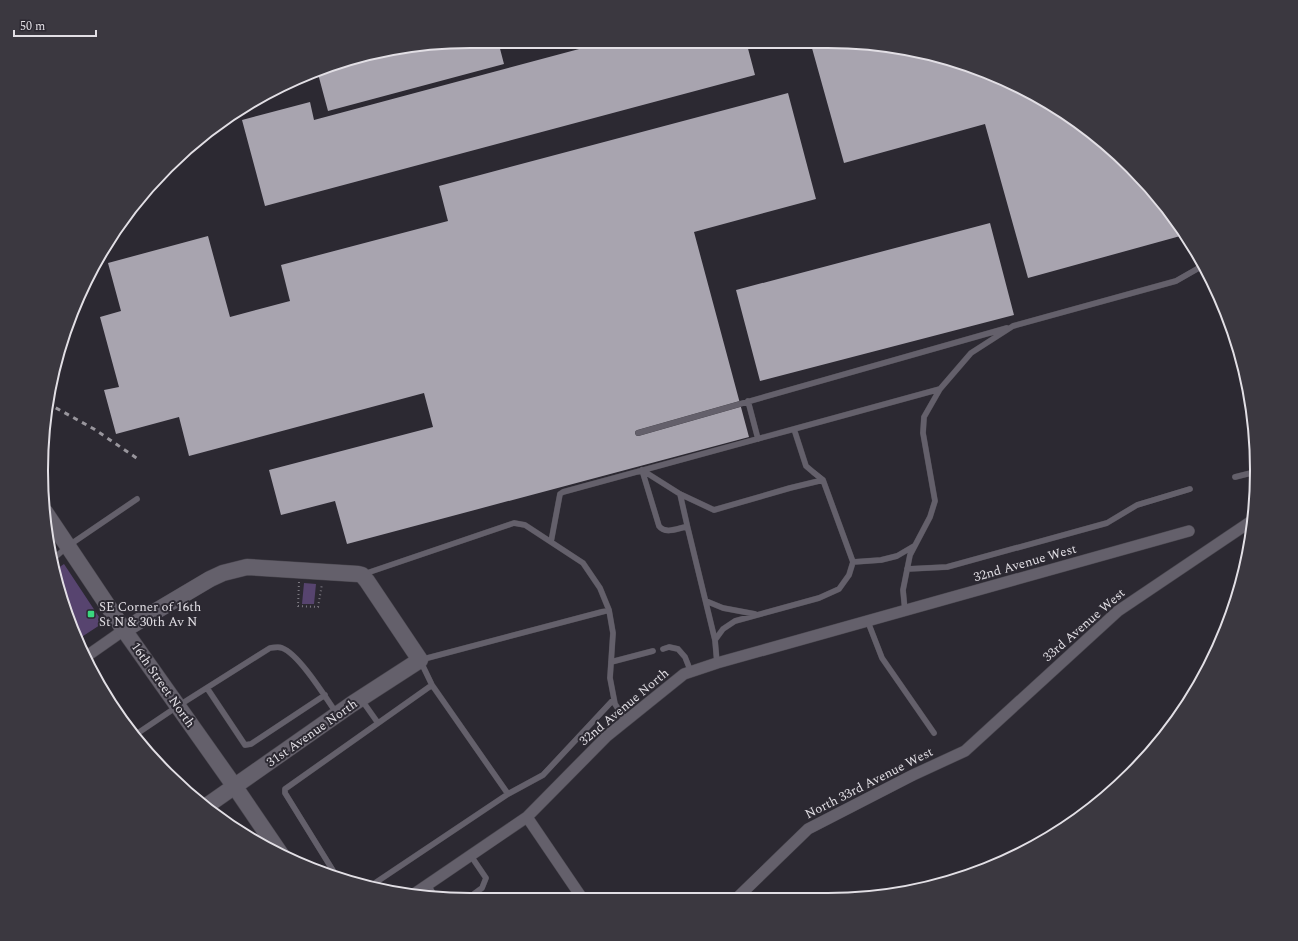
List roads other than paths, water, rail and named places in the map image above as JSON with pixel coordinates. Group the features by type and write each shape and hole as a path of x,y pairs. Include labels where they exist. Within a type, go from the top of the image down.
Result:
{"street":[{"name":"16th Street North","path":"52,522 124,630 274,844"},
{"name":"33rd Avenue West","path":"964,751 1118,611 1246,525"},
{"name":"32nd Avenue West","path":"868,622 1189,532"},
{"path":"90,654 124,630 210,579 223,573 247,567 362,575 420,660"},
{"name":"32nd Avenue North","path":"421,890 527,817 607,736 684,674 718,663 868,622"},
{"name":"31st Avenue North","path":"210,804 361,698 420,660"},
{"name":"North 33rd Avenue West","path":"742,893 808,829 906,778 964,751"},
{"path":"527,817 579,893"}],"lane":[{"path":"638,433 1013,326 1176,282 1198,269"},
{"path":"905,612 903,590 910,555 930,517 935,501 923,434 924,417 940,389 972,353 1013,326"},
{"path":"551,542 561,493 940,389"},
{"path":"748,402 758,438"},
{"path":"715,640 723,629 734,621 819,598 839,589 849,575 853,562 823,480 806,466 794,429"},
{"path":"642,470 680,494 714,510 823,480"},
{"path":"642,470 659,526 662,530 666,531 685,527 688,528"},
{"path":"1235,477 1250,473"},
{"path":"907,569 947,567 1107,523 1137,505 1190,489"},
{"path":"680,494 715,640 718,663"},
{"path":"57,556 68,546 137,499"},
{"path":"362,575 514,522 525,525 583,563 600,588 609,610 613,633 610,678 614,700 626,721"},
{"path":"853,562 881,560 897,556 915,546"},
{"path":"706,600 723,608 759,615"},
{"path":"508,794 432,684 420,660 609,610"},
{"path":"868,622 882,658 934,733"},
{"path":"139,732 270,648 278,647 290,652 313,678 338,714"},
{"path":"663,648 669,647 678,649 685,657 691,672"},
{"path":"611,662 653,651"},
{"path":"333,870 284,790 432,684"},
{"path":"207,688 245,745 251,744 325,696"},
{"path":"361,698 378,723"},
{"path":"376,882 508,794 543,775 614,700"},
{"path":"471,856 486,878 482,888 475,893"},
{"path":"428,885 432,891"}],"railway":[{"path":"53,406 94,429 138,459"}],"place":[{"name":"SE Corner of 16th St N & 30th Av N","path":"91,614"}]}
